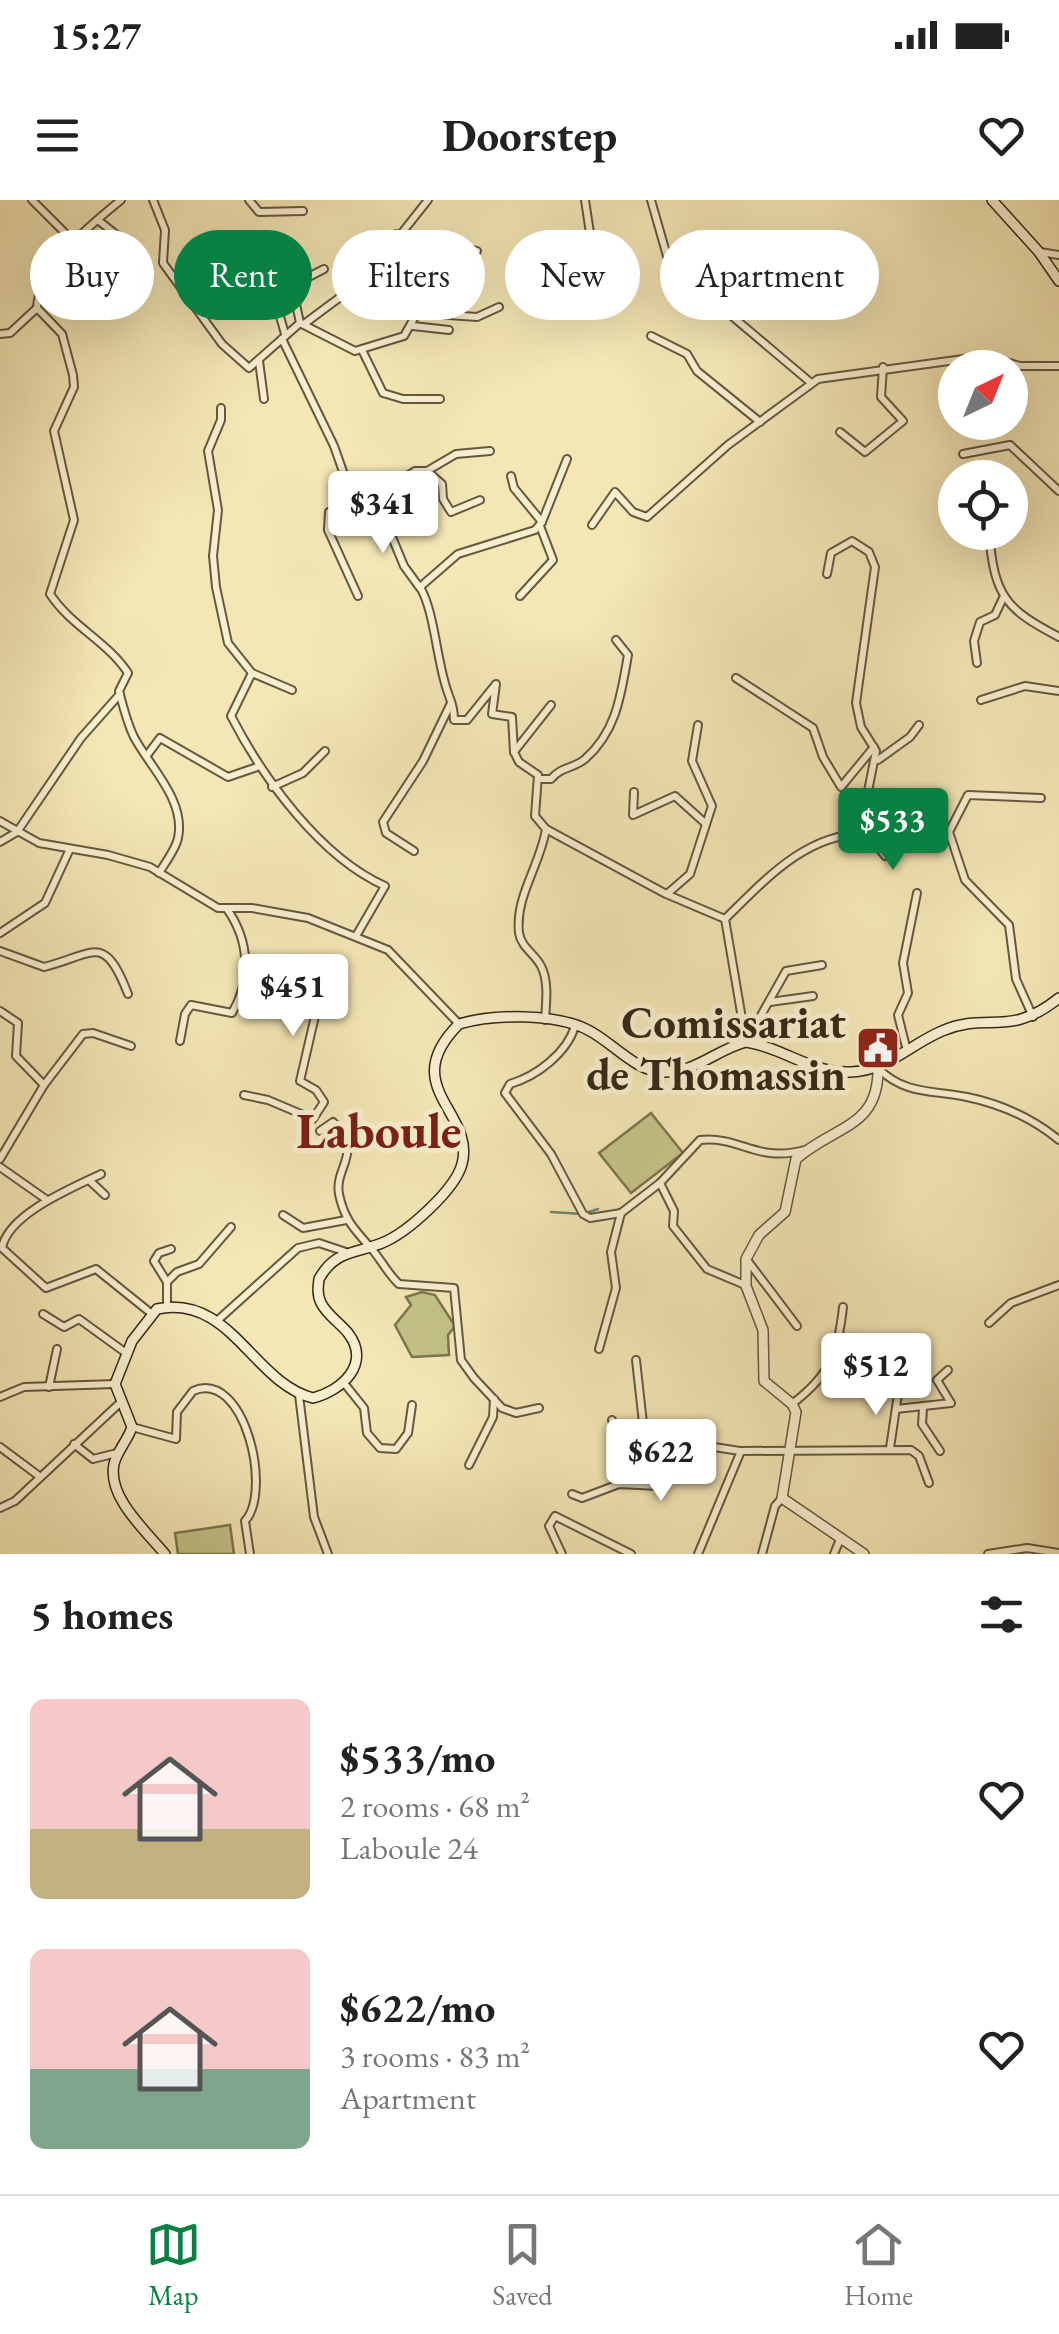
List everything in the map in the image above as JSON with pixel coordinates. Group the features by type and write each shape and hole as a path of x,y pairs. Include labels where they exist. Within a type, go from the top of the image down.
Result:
{"main road":[{"path":"995,201 1059,281"},
{"path":"165,1554 116,1488 118,1453 132,1428 115,1384 126,1353 152,1314 167,1307 218,1320 299,1394 313,1398 344,1383 352,1374 352,1336 322,1306 317,1292 326,1266 346,1252 370,1247 410,1227 454,1179 462,1164 461,1142 434,1077 435,1058 459,1024 476,1019 575,1026 587,1029 645,1068 662,1072 694,1068 746,1042 820,1068 849,1073 878,1068 952,1028 1033,1018 1059,998"},
{"path":"864,1554 782,1498 796,1412 764,1381 763,1330 746,1286 746,1259 759,1235 785,1212 792,1164 807,1150 866,1115 878,1093 878,1068"}],"street":[{"path":"32,200 62,230"},
{"path":"88,230 120,200"},
{"path":"153,200 165,230 163,263 184,297 241,364 249,368 332,303"},
{"path":"249,200 259,212 302,211"},
{"path":"407,230 428,200"},
{"path":"584,200 589,230"},
{"path":"651,200 670,263 810,382"},
{"path":"98,220 110,230"},
{"path":"1039,252 1059,255"},
{"path":"312,275 324,269"},
{"path":"485,313 499,307"},
{"path":"0,334 10,334 30,315"},
{"path":"0,842 17,832 81,738 120,694 128,673 118,657 94,641 50,594 74,520 54,431 74,388 74,375 62,334 49,320"},
{"path":"280,320 284,337 334,446 352,500"},
{"path":"301,320 302,324"},
{"path":"362,352 380,342 399,341 416,320"},
{"path":"302,324 362,352 383,393 402,399 440,399"},
{"path":"413,326 449,330"},
{"path":"651,336 687,354 697,372 760,422"},
{"path":"592,525 615,492 639,518 647,518 728,445 810,382 883,367 985,356 1020,366 1059,366"},
{"path":"259,361 264,399"},
{"path":"840,432 865,452 903,422 880,398 883,367"},
{"path":"221,408 221,420 208,451 218,510 213,556 216,587 228,643 252,673 292,690"},
{"path":"963,454 1010,446 1059,491"},
{"path":"426,471 456,454 490,451"},
{"path":"420,588 458,554 495,539 528,534 541,524 567,459"},
{"path":"480,500 451,512 443,499 442,484 426,471 415,470 382,492 378,501 404,566 428,601 433,645 454,720 460,724 497,684 492,714 512,718 514,752 539,779 551,779 561,768 583,760 614,722 628,655 616,640"},
{"path":"511,476 514,488 541,524 553,560 520,596"},
{"path":"352,500 366,505 378,501"},
{"path":"352,500 325,517 358,596"},
{"path":"725,919 790,860 838,836 867,833 876,824 868,790 876,761 874,747 861,727 856,702 875,567 869,552 852,541 832,553 827,574"},
{"path":"993,550 1003,597 1020,618 1059,638"},
{"path":"977,662 974,641 980,622 995,615 1003,597"},
{"path":"252,673 230,716 257,768 355,869 386,886 356,936"},
{"path":"736,678 806,721 841,787 874,747"},
{"path":"981,700 1025,686 1059,691"},
{"path":"120,694 135,739 163,780 178,827 178,838 159,873"},
{"path":"414,851 386,833 383,822 441,730 451,703"},
{"path":"514,752 551,705"},
{"path":"666,894 690,874 711,803 692,761 698,725"},
{"path":"876,761 910,737 919,725"},
{"path":"148,754 160,738 228,776 257,768"},
{"path":"272,787 303,772 325,751"},
{"path":"539,779 534,816 546,829 666,894 725,919"},
{"path":"634,792 633,815 675,796 706,824"},
{"path":"1033,1018 1016,980 1010,925 965,880 949,832 968,795 1042,798"},
{"path":"0,821 17,832 69,850 108,854 159,873 203,902 227,909 296,915 356,936 402,960 459,1024"},
{"path":"867,833 886,856 933,828 949,832"},
{"path":"545,1021 547,990 541,966 519,935 519,900 536,869 546,829"},
{"path":"0,933 45,903 69,850"},
{"path":"906,1051 898,1015 908,993 903,963 917,893"},
{"path":"180,1041 185,1014 191,1005 232,1012 245,985 243,932 227,909"},
{"path":"0,919 11,925"},
{"path":"725,919 746,1042"},
{"path":"0,951 44,967 80,953 106,953 116,961 128,994"},
{"path":"746,1042 788,970 822,965"},
{"path":"244,1095 268,1100 313,1119 324,1102 316,1090 300,1081 318,1003 308,996 245,985"},
{"path":"770,1002 813,996"},
{"path":"0,1011 18,1023 16,1056 44,1085"},
{"path":"575,1026 570,1042 530,1078 510,1084 505,1093 552,1154 583,1214 621,1213"},
{"path":"0,1159 44,1085 86,1033 131,1046"},
{"path":"878,1068 902,1087 969,1097 1021,1114 1059,1140"},
{"path":"320,1130 333,1122 346,1142 348,1166 338,1188 346,1220 399,1284 454,1288 461,1360 502,1408 516,1413 540,1408"},
{"path":"599,1349 616,1288 611,1252 621,1213 628,1203 660,1183 700,1140 721,1138 762,1156 807,1150"},
{"path":"0,1167 47,1200"},
{"path":"102,1174 47,1200 8,1233 2,1244 4,1252 46,1288 90,1269 104,1272 152,1314"},
{"path":"89,1180 105,1195"},
{"path":"660,1183 674,1211 672,1226 707,1269 746,1286"},
{"path":"283,1216 303,1228 346,1220"},
{"path":"167,1282 177,1272 199,1264 232,1226"},
{"path":"218,1320 298,1248 319,1243 346,1252"},
{"path":"167,1307 167,1282 154,1261 159,1253 171,1249"},
{"path":"746,1259 796,1326"},
{"path":"989,1323 1010,1303 1059,1285"},
{"path":"792,1404 816,1386 832,1360 843,1307"},
{"path":"43,1314 64,1327 79,1319 99,1338 126,1353"},
{"path":"48,1387 56,1349"},
{"path":"636,1360 645,1440"},
{"path":"896,1409 924,1410 951,1403 937,1380 948,1370"},
{"path":"344,1383 364,1408 367,1432 380,1448 396,1449 404,1442 412,1405"},
{"path":"0,1397 24,1387 115,1384"},
{"path":"132,1428 176,1439 177,1412 192,1391 209,1388 232,1402 243,1418 258,1478 258,1500 245,1521 250,1554"},
{"path":"299,1394 314,1516 328,1554"},
{"path":"890,1448 898,1394"},
{"path":"469,1465 492,1417 494,1398"},
{"path":"0,1508 16,1501 38,1476 122,1402"},
{"path":"924,1410 922,1424 940,1451"},
{"path":"612,1420 624,1445 645,1440 741,1451 890,1448 915,1452 929,1483"},
{"path":"572,1494 582,1498 619,1484 659,1486 678,1466 681,1442"},
{"path":"74,1444 93,1459 118,1453"},
{"path":"0,1447 38,1476"},
{"path":"698,1554 741,1451"},
{"path":"762,1554 775,1506 782,1498"},
{"path":"562,1554 549,1526 556,1516 631,1554"},
{"path":"834,1554 841,1536"},
{"path":"988,1554 1027,1548 1059,1553"}],"shaded area":[{"path":"651,1113 683,1153 631,1193 599,1153"},
{"path":"422,1292 435,1295 455,1326 448,1335 449,1355 412,1357 395,1325 411,1305 406,1297"},
{"path":"230,1525 234,1554 178,1554 175,1533"}],"waterway":[{"path":"551,1212 583,1214 598,1209"}],"place":[{"name":"Comissariat de Thomassin","path":"878,1048"}],"district":[{"name":"Laboule","path":"379,1130"}]}
